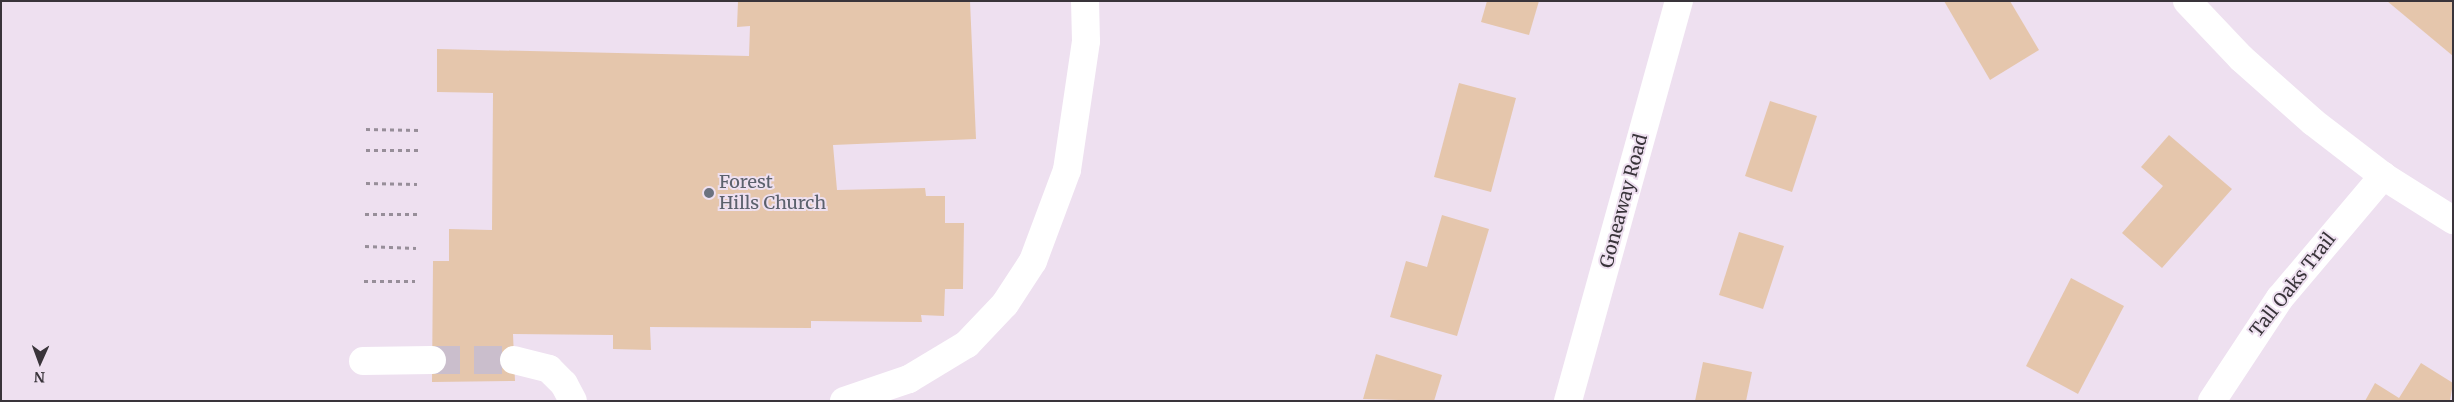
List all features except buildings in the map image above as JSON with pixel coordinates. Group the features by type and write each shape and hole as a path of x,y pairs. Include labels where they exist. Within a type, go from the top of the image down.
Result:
{"street":[{"path":"844,401 909,379 967,344 1005,304 1033,261 1067,170 1086,41 1085,1"},
{"name":"Goneaway Road","path":"1568,401 1679,1"},
{"path":"2187,1 2241,58 2383,176 2453,220"},
{"name":"Tall Oaks Trail","path":"2212,401 2280,298 2383,176"},
{"path":"364,361 432,360"},
{"path":"514,360 549,369 564,384 573,401"}],"path":[{"path":"366,129 419,130"},
{"path":"366,150 418,150"},
{"path":"366,183 417,184"},
{"path":"365,214 417,214"},
{"path":"365,246 416,248"},
{"path":"364,281 415,282"}],"tunnel":[{"path":"432,360 514,360"}],"place":[{"name":"Forest Hills Church","path":"709,193"}]}
